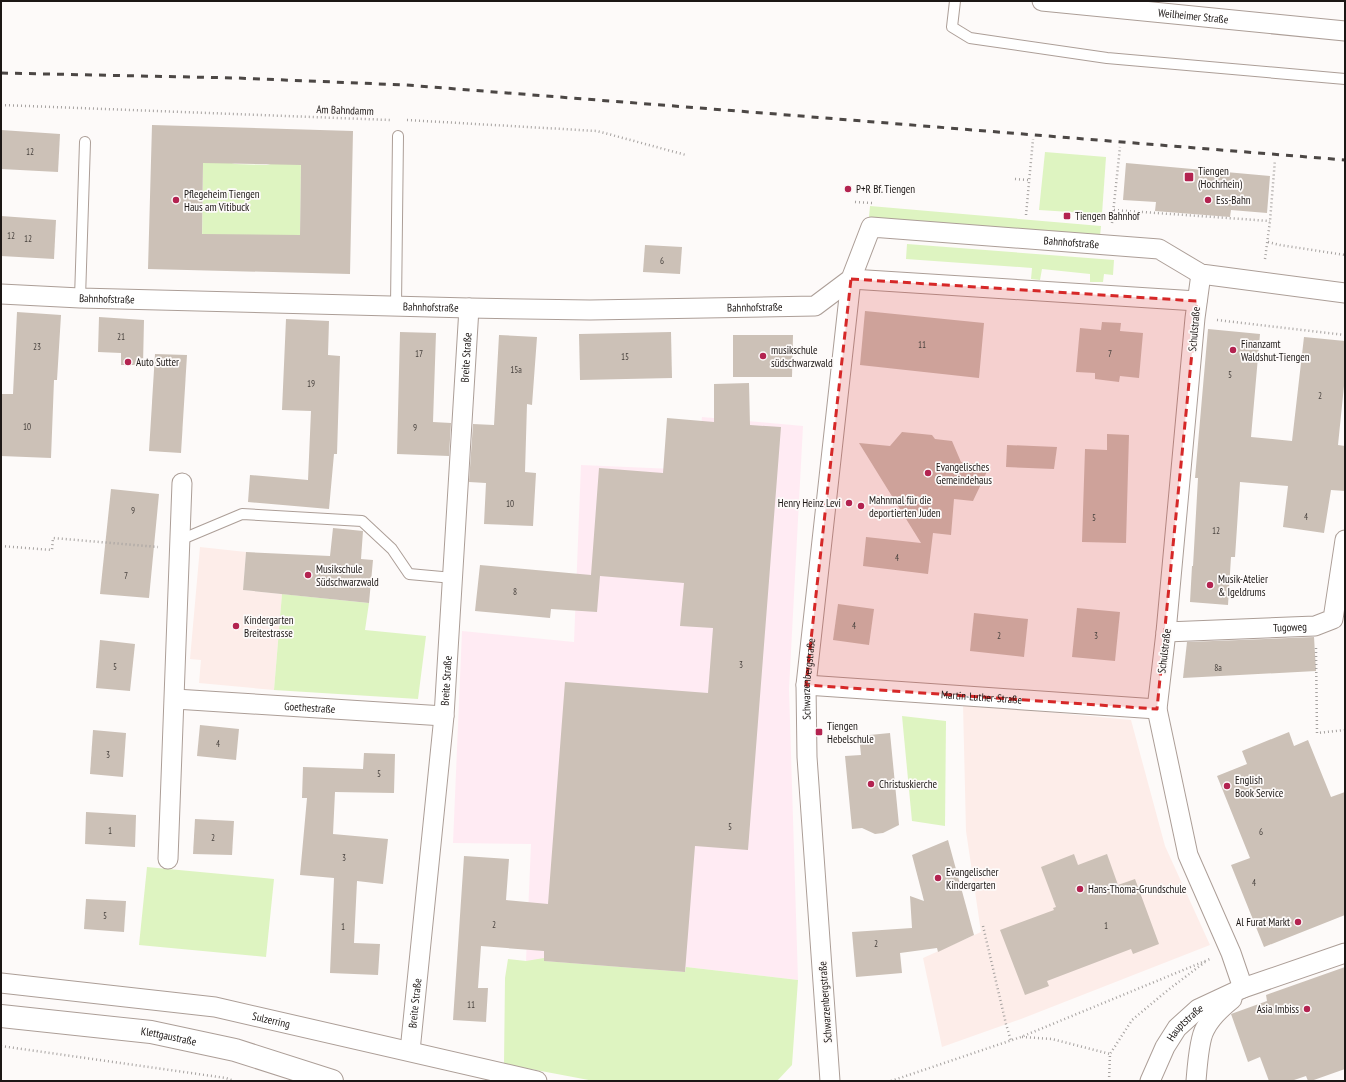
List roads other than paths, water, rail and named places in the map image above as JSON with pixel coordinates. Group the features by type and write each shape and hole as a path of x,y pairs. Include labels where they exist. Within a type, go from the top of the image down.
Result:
{"main road":[{"name":"Klettgaustraße","path":"1,1016 151,1032 234,1050 332,1081"}],"street":[{"name":"Weilheimer Straße","path":"1042,1 1345,31"},
{"name":"Bahnhofstraße","path":"1,294 80,298 590,310 815,306 851,279 871,226 1159,248 1201,274 1345,293"},
{"path":"851,279 1196,309 1201,274"},
{"name":"Schwarzenbergstraße","path":"830,1081 807,757 806,685 851,279"},
{"name":"Breite Straße","path":"410,1051 444,716 469,308"},
{"name":"Schulstraße","path":"1196,309 1166,632 1156,709 1188,855 1232,953 1243,988"},
{"path":"168,859 182,483"},
{"name":"Tugoweg","path":"1166,632 1315,626 1332,619 1345,540"},
{"name":"Martin-Luther-Straße","path":"806,685 1156,709"},
{"name":"Goethestraße","path":"175,699 444,716"},
{"name":"Hauptstraße","path":"1150,1081 1177,1028 1198,1009 1243,988 1345,953"},
{"name":"Sulzerring","path":"1,984 215,1007 537,1081"},
{"name":"Hauptstraße","path":"1196,1081 1197,1064 1204,1030 1221,1008 1243,988"}],"lane":[{"path":"955,1 952,27 970,38 1107,58 1345,79"},
{"path":"396,306 398,136"},
{"path":"80,298 85,142"},
{"path":"180,545 242,514 362,521 392,548 409,574 453,578"}],"railway":[{"path":"1,73 236,78 406,85 1345,160"}],"place":[{"name":"Tiengen (Hochrhein)","path":"1189,177"},
{"name":"P+R Bf. Tiengen","path":"848,189"},
{"name":"Pflegeheim Tiengen Haus am Vitibuck","path":"176,200"},
{"name":"Ess-Bahn","path":"1208,200"},
{"name":"Tiengen Bahnhof","path":"1067,216"},
{"name":"Finanzamt Waldshut-Tiengen","path":"1233,350"},
{"name":"musikschule südschwarzwald","path":"763,356"},
{"name":"Auto Sutter","path":"128,362"},
{"name":"Evangelisches Gemeindehaus","path":"928,473"},
{"name":"Henry Heinz Levi","path":"849,503"},
{"name":"Mahnmal für die deportierten Juden","path":"861,506"},
{"name":"Musikschule Südschwarzwald","path":"308,575"},
{"name":"Musik-Atelier & Igeldrums","path":"1210,585"},
{"name":"Kindergarten Breitestrasse","path":"236,626"},
{"name":"Tiengen Hebelschule","path":"819,732"},
{"name":"Christuskierche","path":"871,784"},
{"name":"English Book Service","path":"1227,786"},
{"name":"Evangelischer Kindergarten","path":"938,878"},
{"name":"Hans-Thoma-Grundschule","path":"1080,889"},
{"name":"Al Furat Markt","path":"1298,922"},
{"name":"Asia Imbiss","path":"1307,1009"}]}
